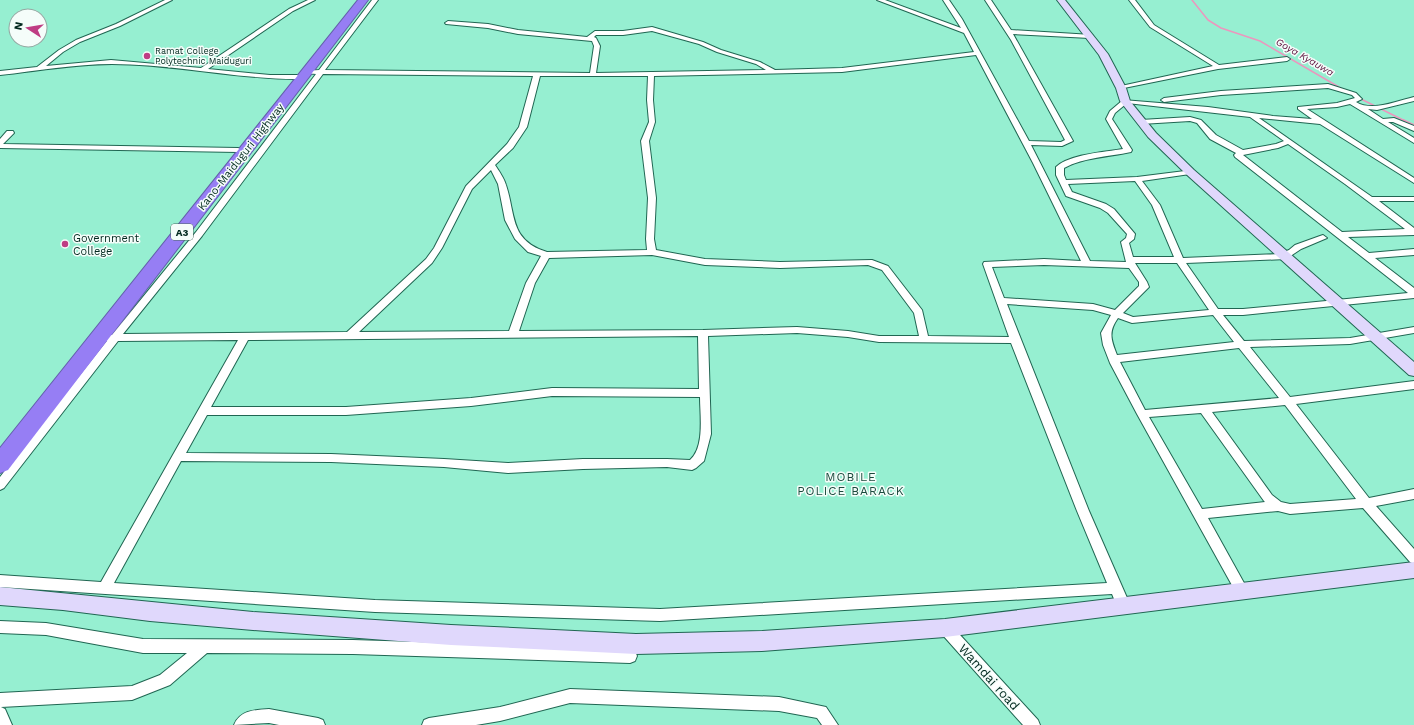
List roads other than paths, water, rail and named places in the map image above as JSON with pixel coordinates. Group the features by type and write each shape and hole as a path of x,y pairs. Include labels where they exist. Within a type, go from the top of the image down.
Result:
{"highway":[{"name":"Kano-Maiduguri Highway","path":"0,464 302,74 357,0"},
{"name":"Kano-Maiduguri Highway","path":"0,446 238,150 363,0"}],"street":[{"path":"39,68 61,51 78,41 118,25 169,0"},
{"path":"202,70 291,10 312,0"},
{"path":"0,485 115,338 199,234 323,72 375,0"},
{"path":"880,0 966,32"},
{"path":"946,0 966,32 1052,194 1087,264"},
{"path":"988,0 1010,32 1069,141 1062,144 1025,143"},
{"path":"1061,0 1103,54 1125,101 1152,135 1190,172 1414,371"},
{"path":"1132,0 1152,26 1218,67"},
{"path":"448,23 488,26 526,32 594,39 597,44 593,75"},
{"path":"589,38 595,33 623,33 652,29 701,43 776,71"},
{"path":"1010,32 1090,36"},
{"path":"0,73 111,62 135,62 270,77 323,72 593,75 651,74 842,70 977,53"},
{"path":"1120,88 1218,67 1287,59"},
{"path":"350,336 429,261 445,235 469,188 510,146 523,127 537,74"},
{"path":"651,74 650,100 652,122 645,141 652,198 650,239 652,252"},
{"path":"1146,102 1220,93 1328,86 1354,94 1359,99 1337,105 1300,108 1414,181"},
{"path":"1361,107 1377,108 1414,99"},
{"path":"1069,194 1060,175 1060,167 1065,164 1095,156 1128,150 1118,136 1109,119 1112,112 1125,101 1208,109 1252,116 1324,122"},
{"path":"1351,102 1414,141"},
{"path":"1252,116 1370,198 1413,232"},
{"path":"1141,122 1190,119 1197,120 1213,137 1241,154 1278,146 1288,142"},
{"path":"1380,119 1394,120 1414,129"},
{"path":"0,143 10,132"},
{"path":"0,146 238,150"},
{"path":"1241,154 1238,155 1414,294"},
{"path":"492,166 502,184 509,220 518,239 531,250 546,255 652,252 705,262 780,265 869,262 885,268 919,312 924,339"},
{"path":"1063,182 1137,178 1190,172"},
{"path":"1137,178 1156,205 1180,261 1215,312 1243,344 1366,503 1414,558"},
{"path":"1052,194 1069,194 1103,206 1111,211 1131,234 1130,239 1124,242 1131,263 1144,286 1116,314 1106,332 1107,340 1114,359 1142,414 1244,592"},
{"path":"1370,198 1414,199"},
{"path":"1341,235 1413,232"},
{"path":"1124,607 1083,511 1015,340 987,264 1044,262 1087,264 1131,263 1284,255 1292,252 1298,247 1323,238"},
{"path":"1367,256 1414,252"},
{"path":"513,334 528,288 539,265 546,255"},
{"path":"1000,301 1093,307 1132,320 1215,312 1243,312 1414,294"},
{"path":"98,338 703,333 797,330 848,334 879,339 1015,340"},
{"path":"1114,359 1243,344 1350,341 1414,330"},
{"path":"179,457 331,458 444,463 508,468 583,464 667,463 692,465 700,458 706,434 703,333"},
{"path":"104,588 205,411 245,337"},
{"path":"1142,414 1288,401 1414,385"},
{"path":"205,411 346,411 471,402 552,392 704,393"},
{"path":"1204,409 1268,498 1278,506"},
{"path":"1199,514 1278,506 1290,509 1366,503 1414,494"},
{"path":"0,596 63,601 150,612 276,622 451,635 636,644 762,641 945,628 1414,570"},
{"path":"0,581 375,606 660,615 1116,588"},
{"path":"0,627 46,629 143,646 353,646 630,656"},
{"name":"Wamdai road","path":"945,628 1033,725"},
{"path":"0,700 132,693 165,680 205,646"},
{"path":"429,725 500,714 570,696 779,704 821,712 831,725"},
{"path":"0,714 5,725"},
{"path":"241,725 250,718 269,716 318,725"}],"waterway":[{"name":"Goya Kyauwa","path":"1192,0 1208,20 1221,28 1260,41 1344,90"},
{"name":"Goya Kyauwa","path":"1359,98 1403,120"},
{"name":"Goya Kyauwa","path":"1403,120 1414,125"}],"place":[{"name":"Ramat College Polytechnic Maiduguri","path":"147,56"},
{"name":"Government College","path":"65,244"}],"district":[{"name":"MOBILE POLICE BARACK","path":"851,484"}]}
